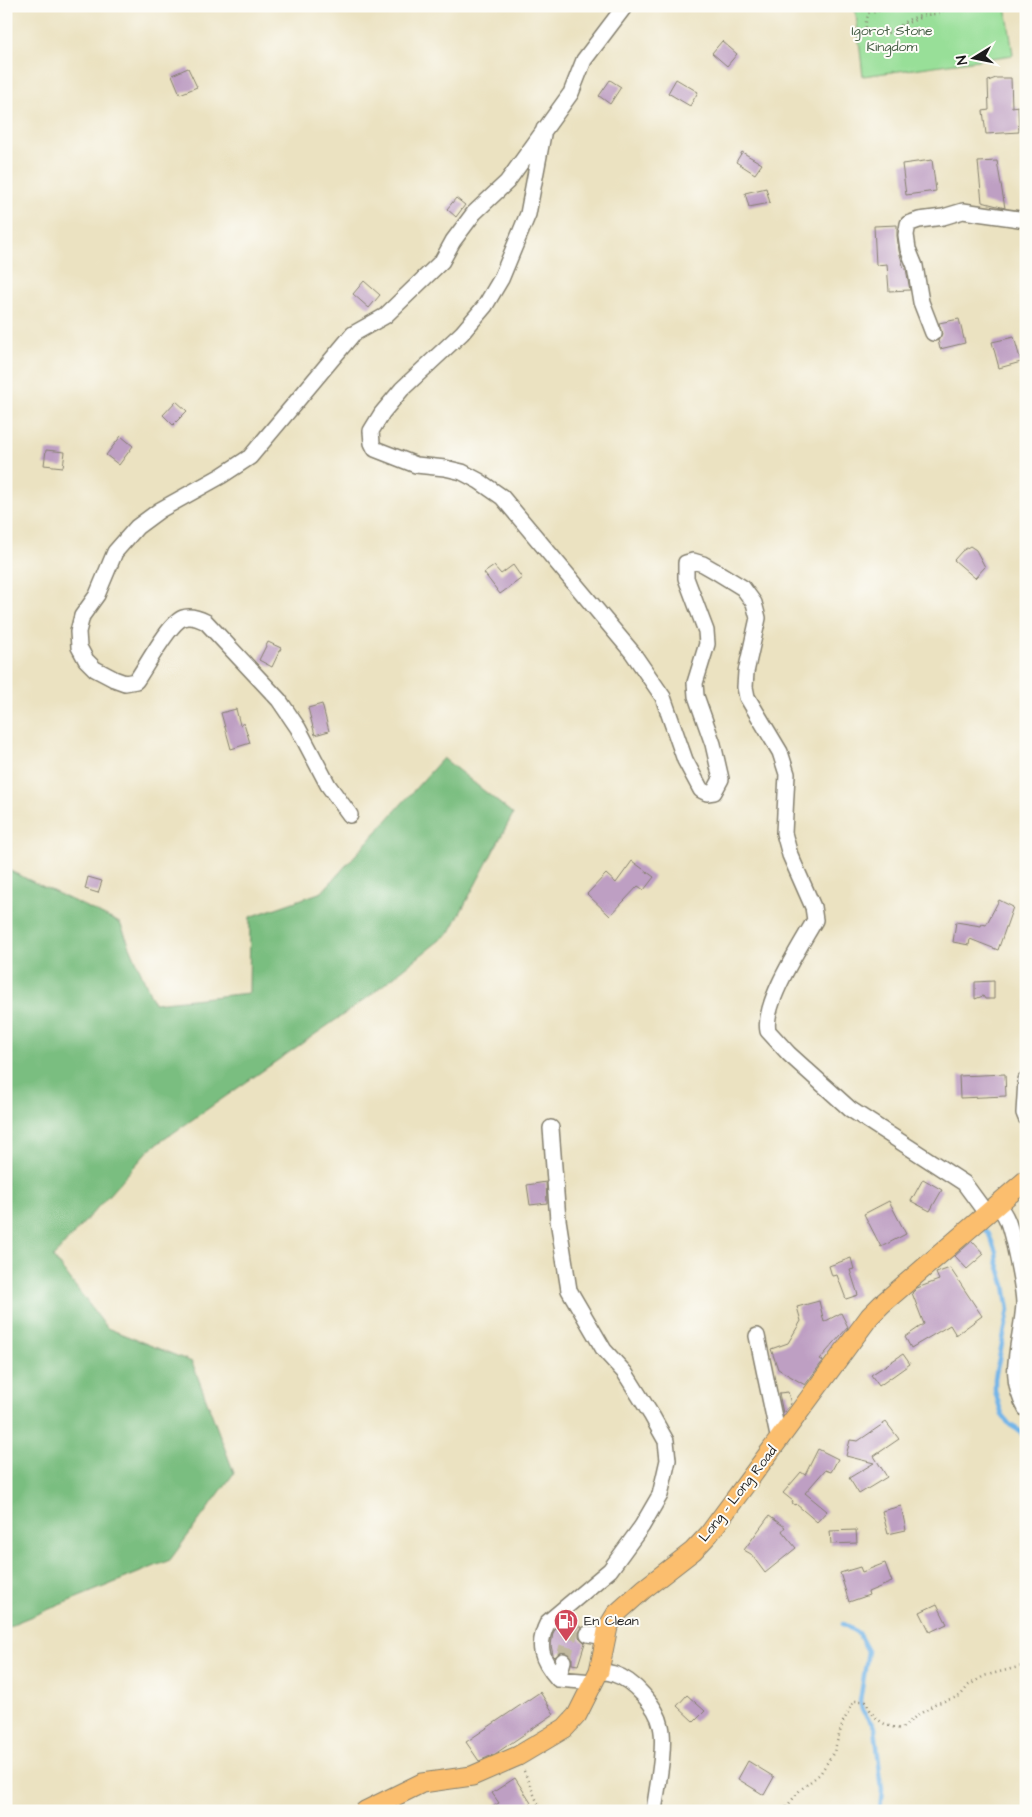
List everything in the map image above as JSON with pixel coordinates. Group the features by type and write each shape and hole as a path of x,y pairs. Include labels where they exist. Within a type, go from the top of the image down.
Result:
{"main road":[{"name":"Long - Long Road","path":"365,1811 422,1782 472,1776 518,1756 565,1728 577,1714 596,1677 597,1636 608,1627 616,1614 644,1589 693,1551 710,1534 870,1316 895,1291 1026,1180"}],"street":[{"path":"350,815 328,785 298,728 279,700 206,622 190,617 183,618 173,626 136,680 130,683 114,679 96,669 86,660 79,647 78,632 82,616 97,595 115,552 137,527 160,510 221,476 250,457 353,334 385,316 442,260 453,241 474,213 507,182 571,93 584,60 625,6"},
{"path":"544,129 528,214 501,279 485,306 462,333 402,389 382,413 371,431 372,443 376,449 416,465 462,472 502,497 632,652 663,697 685,760 701,790 707,793 714,792 721,778 713,744 696,696 695,683 707,644 706,631 686,578 686,563 693,561 703,564 743,588 754,603 758,618 746,672 745,687 747,697 780,752 787,774 784,833 790,855 813,907 815,916 815,920 771,1001 768,1031 789,1054 850,1109 964,1183 1008,1221 1024,1303 1016,1361 1016,1376 1017,1392 1026,1410"},
{"path":"933,333 921,302 915,266 908,249 906,235 908,224 963,211 1026,220"},
{"path":"1026,1080 1026,1118"},
{"path":"551,1128 558,1220 569,1290 604,1350 625,1373 666,1440 668,1460 660,1495 636,1534 610,1570 548,1622 543,1633 542,1657 558,1679"},
{"path":"757,1336 779,1441"},
{"path":"558,1679 563,1660"},
{"path":"558,1679 614,1674 636,1688 648,1699 661,1726 662,1744 654,1811"}],"path":[{"path":"872,6 883,6"},
{"path":"888,6 876,12 868,13 864,23 865,28 876,35 899,31 908,22 925,16 941,14 943,10 960,6"},
{"path":"782,1811 800,1790 820,1774 834,1752 854,1700 866,1701 870,1713 889,1727 901,1729 935,1704 960,1696 968,1685 984,1676 1026,1665"},
{"path":"518,1756 541,1811"}],"green space":[{"name":"Igorot Stone Kingdom","path":"855,6 1006,6 1013,55 863,76"},
{"path":"443,758 513,814 450,932 363,1001 150,1149 53,1257 107,1328 192,1362 234,1473 170,1560 15,1623 6,1629 6,869 120,923 154,1003 249,993 250,917 322,892"}],"building":[{"path":"722,41 737,54 727,66 712,53"},
{"path":"188,68 197,87 180,94 172,75"},
{"path":"996,78 1011,78 1012,107 1018,106 1019,132 986,134 983,111 989,110 988,81"},
{"path":"676,79 698,92 690,106 668,93"},
{"path":"610,80 621,87 610,104 599,96"},
{"path":"742,152 762,164 755,174 736,162"},
{"path":"932,160 936,191 906,195 902,164"},
{"path":"997,161 1005,208 982,202 978,162"},
{"path":"766,188 770,203 749,207 745,193"},
{"path":"456,198 465,205 456,217 447,209"},
{"path":"897,225 899,251 904,269 906,269 910,290 889,291 887,264 876,265 874,226"},
{"path":"364,281 380,295 369,308 353,294"},
{"path":"959,319 965,343 940,349 938,340 942,334 939,323"},
{"path":"1014,337 1021,362 999,368 992,342"},
{"path":"176,401 187,411 173,425 163,415"},
{"path":"121,436 133,446 119,465 106,455"},
{"path":"46,450 65,452 63,467 44,465"},
{"path":"970,546 976,550 985,567 975,578 954,560 962,551"},
{"path":"513,565 522,578 500,594 484,573 494,566 501,574"},
{"path":"268,642 281,648 272,667 259,660"},
{"path":"322,704 329,731 315,735 308,708"},
{"path":"236,709 240,725 244,723 250,743 231,749 221,713"},
{"path":"632,861 654,877 644,890 638,886 610,916 587,894 606,874 616,883"},
{"path":"88,877 102,881 98,893 85,889"},
{"path":"999,900 1013,907 998,950 970,939 969,945 953,942 956,922 986,925"},
{"path":"994,981 994,999 985,999 983,996 975,999 975,982"},
{"path":"1005,1074 1006,1096 960,1098 959,1076"},
{"path":"923,1179 942,1190 930,1211 911,1201"},
{"path":"546,1182 547,1203 530,1205 527,1185"},
{"path":"889,1201 906,1234 881,1247 864,1214"},
{"path":"972,1241 984,1254 967,1269 955,1256"},
{"path":"851,1258 854,1269 850,1270 858,1295 846,1299 837,1275 832,1276 829,1266"},
{"path":"950,1268 982,1316 956,1335 950,1325 911,1348 905,1337 924,1324 912,1293 917,1288 939,1280 936,1273"},
{"path":"819,1301 824,1322 841,1313 848,1327 820,1359 823,1361 805,1385 778,1369 771,1349 788,1343 801,1321 797,1307"},
{"path":"903,1354 910,1364 879,1386 871,1375"},
{"path":"788,1392 791,1404 783,1413 779,1393"},
{"path":"886,1422 899,1439 874,1456 887,1477 859,1494 849,1478 874,1463 846,1456 850,1440 858,1441"},
{"path":"818,1449 838,1459 831,1472 825,1470 805,1493 827,1511 817,1522 796,1504 792,1503 793,1501 783,1493 801,1472 805,1475"},
{"path":"901,1506 906,1530 888,1534 882,1511"},
{"path":"769,1516 785,1527 782,1531 796,1548 765,1573 751,1554 744,1550"},
{"path":"856,1530 857,1543 831,1544 830,1531"},
{"path":"885,1563 892,1582 868,1592 869,1595 849,1602 840,1573 860,1567 862,1572"},
{"path":"937,1604 947,1624 930,1632 920,1612"},
{"name":"En Clean","path":"564,1621 582,1627 579,1637 585,1643 578,1665 572,1664 572,1658 566,1652 560,1652 555,1657 553,1655 551,1645 553,1633"},
{"path":"540,1692 554,1714 495,1754 479,1761 466,1742"},
{"path":"687,1695 705,1711 694,1722 677,1706"},
{"path":"748,1761 774,1777 764,1795 738,1779"},
{"path":"515,1778 531,1803 519,1811 486,1811 499,1803 492,1793"}],"waterway":[{"path":"985,1230 988,1232 996,1252 1009,1310 995,1378 995,1391 1002,1415 1010,1425 1020,1431 1026,1440"},
{"path":"843,1624 858,1633 868,1651 860,1701 862,1710 875,1728 882,1790 880,1811"}],"tunnel":[{"path":"563,1661 571,1631 588,1634"}],"place":[{"name":"En Clean","path":"566,1642"}]}
